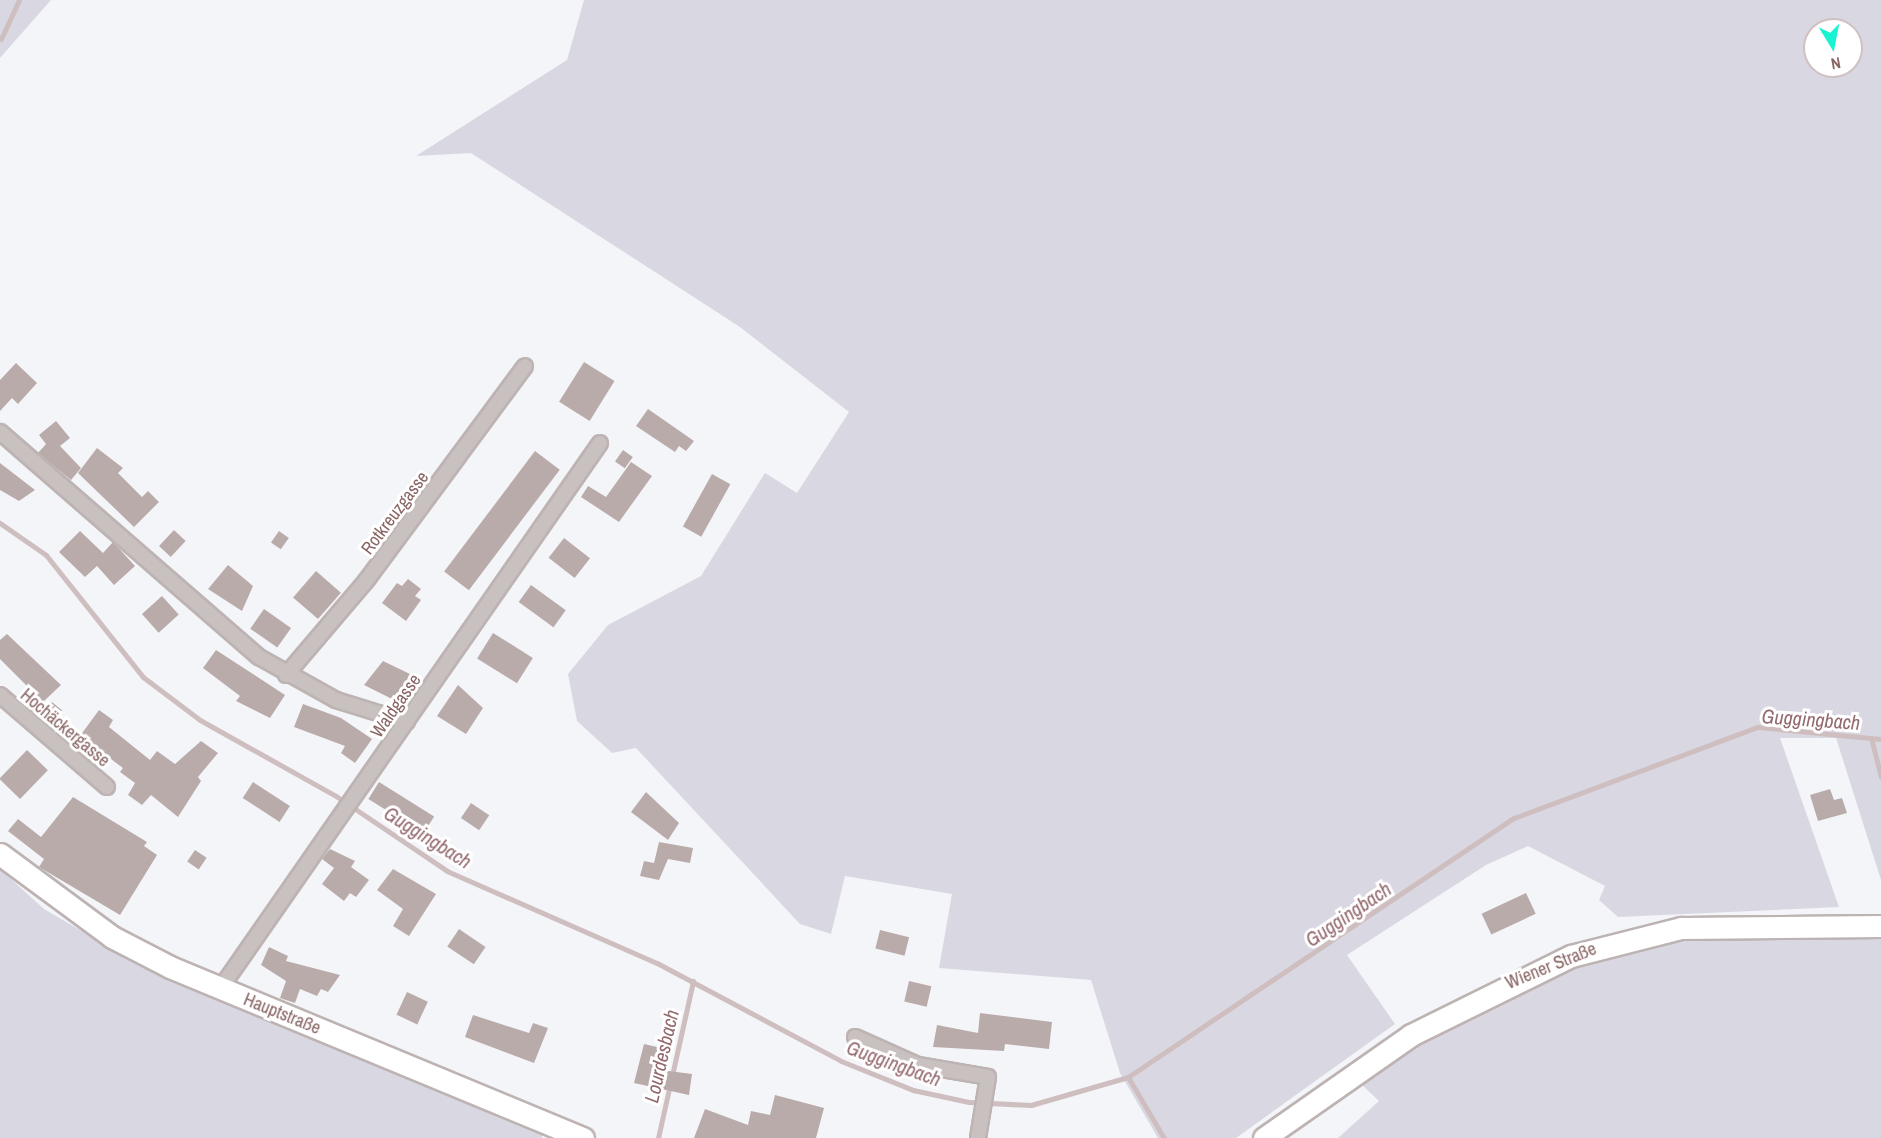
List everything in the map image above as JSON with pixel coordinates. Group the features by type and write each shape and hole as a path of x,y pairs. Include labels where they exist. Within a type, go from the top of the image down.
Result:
{"main road":[{"name":"Hauptstraße","path":"0,854 112,937 220,989 583,1138"},
{"name":"Wiener Straße","path":"1264,1138 1411,1035 1571,956 1681,928 1881,926"}],"street":[{"name":"Rotkreuzgasse","path":"286,675 366,581 525,366"},
{"path":"0,432 98,512 227,634 286,675 336,700 407,722"},
{"name":"Waldgasse","path":"220,989 600,443"},
{"name":"Hochäckergasse","path":"0,695 107,787"},
{"path":"855,1037 918,1065 988,1077 978,1138"}],"shaded area":[{"path":"0,0 51,0 0,58"},
{"path":"584,0 1881,0 1881,880 1836,738 1780,738 1839,907 1618,917 1599,900 1605,886 1528,846 1486,865 1347,955 1395,1024 1236,1138 1158,1138 1120,1073 1091,980 939,968 952,894 845,876 831,934 800,924 636,748 612,753 577,721 568,674 608,625 701,576 765,473 797,493 849,412 740,327 471,153 416,156 567,60"},
{"path":"0,869 44,909 163,978 542,1131 542,1138 0,1138"},
{"path":"1881,935 1881,1138 1338,1138 1379,1101 1360,1083 1506,991 1589,958 1679,938"}],"building":[{"path":"584,362 615,381 590,421 559,402"},
{"path":"16,363 37,383 18,404 12,398 0,411 0,380"},
{"path":"648,409 694,441 686,451 679,446 675,452 636,426"},
{"path":"56,421 70,438 60,446 81,468 71,480 38,453 46,444 39,435"},
{"path":"97,448 123,468 118,473 142,497 148,491 159,502 134,527 78,473"},
{"path":"623,450 633,457 625,468 615,461"},
{"path":"535,451 560,470 469,590 444,572"},
{"path":"631,462 652,476 619,522 581,497 588,486 606,497"},
{"path":"0,463 35,490 19,501 0,490"},
{"path":"712,474 730,484 701,537 683,526"},
{"path":"174,530 186,541 171,557 159,546"},
{"path":"80,531 103,553 113,542 135,566 114,585 97,566 85,577 59,552"},
{"path":"279,531 289,538 281,549 271,542"},
{"path":"564,538 590,558 575,578 549,558"},
{"path":"228,565 253,586 242,611 208,589"},
{"path":"316,571 341,593 318,619 293,597"},
{"path":"408,579 421,589 415,596 421,600 406,621 382,603 397,583 402,586"},
{"path":"531,585 566,610 553,627 519,602"},
{"path":"162,596 179,615 159,633 142,614"},
{"path":"264,609 291,628 277,648 250,629"},
{"path":"493,633 533,658 517,683 477,658"},
{"path":"7,634 61,685 43,702 0,659 0,640"},
{"path":"216,650 285,695 270,718 236,701 240,696 203,668"},
{"path":"383,661 410,674 396,701 364,685"},
{"path":"458,685 483,708 466,734 437,716"},
{"path":"52,702 62,710 50,725 40,717"},
{"path":"303,704 341,718 372,739 355,763 341,753 345,746 294,727"},
{"path":"99,710 113,720 109,727 150,760 157,751 175,764 201,741 218,753 198,777 201,781 178,817 151,795 142,805 128,795 135,783 120,772 123,768 80,736"},
{"path":"27,750 48,770 20,799 0,778"},
{"path":"253,782 290,806 280,822 243,798"},
{"path":"379,782 434,816 424,833 368,799"},
{"path":"1830,789 1834,800 1842,798 1847,813 1818,821 1810,795"},
{"path":"646,792 679,823 668,840 631,812"},
{"path":"73,797 147,842 144,846 157,855 120,915 39,867 44,859 8,831 18,819 41,837"},
{"path":"471,803 489,815 479,830 461,818"},
{"path":"659,842 693,848 690,863 668,859 659,880 640,876 644,861 654,863"},
{"path":"330,849 355,861 351,867 369,880 356,897 350,893 344,901 322,884 334,868 322,859"},
{"path":"195,850 207,858 199,869 187,862"},
{"path":"393,869 436,894 409,936 393,926 403,909 377,890"},
{"path":"1526,893 1536,914 1491,935 1482,914"},
{"path":"459,929 486,947 474,964 447,946"},
{"path":"880,930 909,937 905,956 875,948"},
{"path":"269,947 288,956 286,961 340,975 328,992 321,989 317,996 300,989 295,1003 280,998 286,981 261,965"},
{"path":"909,981 931,986 927,1007 904,1001"},
{"path":"407,992 428,1002 417,1024 396,1015"},
{"path":"980,1013 1052,1022 1049,1049 1005,1044 1004,1051 933,1047 937,1025 978,1033"},
{"path":"473,1015 529,1033 533,1023 548,1028 534,1063 465,1037"},
{"path":"644,1044 666,1049 661,1070 692,1074 689,1095 634,1083"},
{"path":"775,1095 824,1108 816,1138 694,1138 705,1109 748,1125 751,1111 770,1115"}],"waterway":[{"path":"1,39 19,0"},
{"name":"Guggingbach","path":"0,523 46,555 143,677 200,720 336,796 447,871 657,963 841,1061 913,1090 969,1102 1031,1105 1128,1077 1514,818 1758,727 1881,739"},
{"path":"1871,738 1881,777"},
{"name":"Lourdesbach","path":"658,1138 693,981"},
{"path":"1128,1077 1164,1138"}]}
